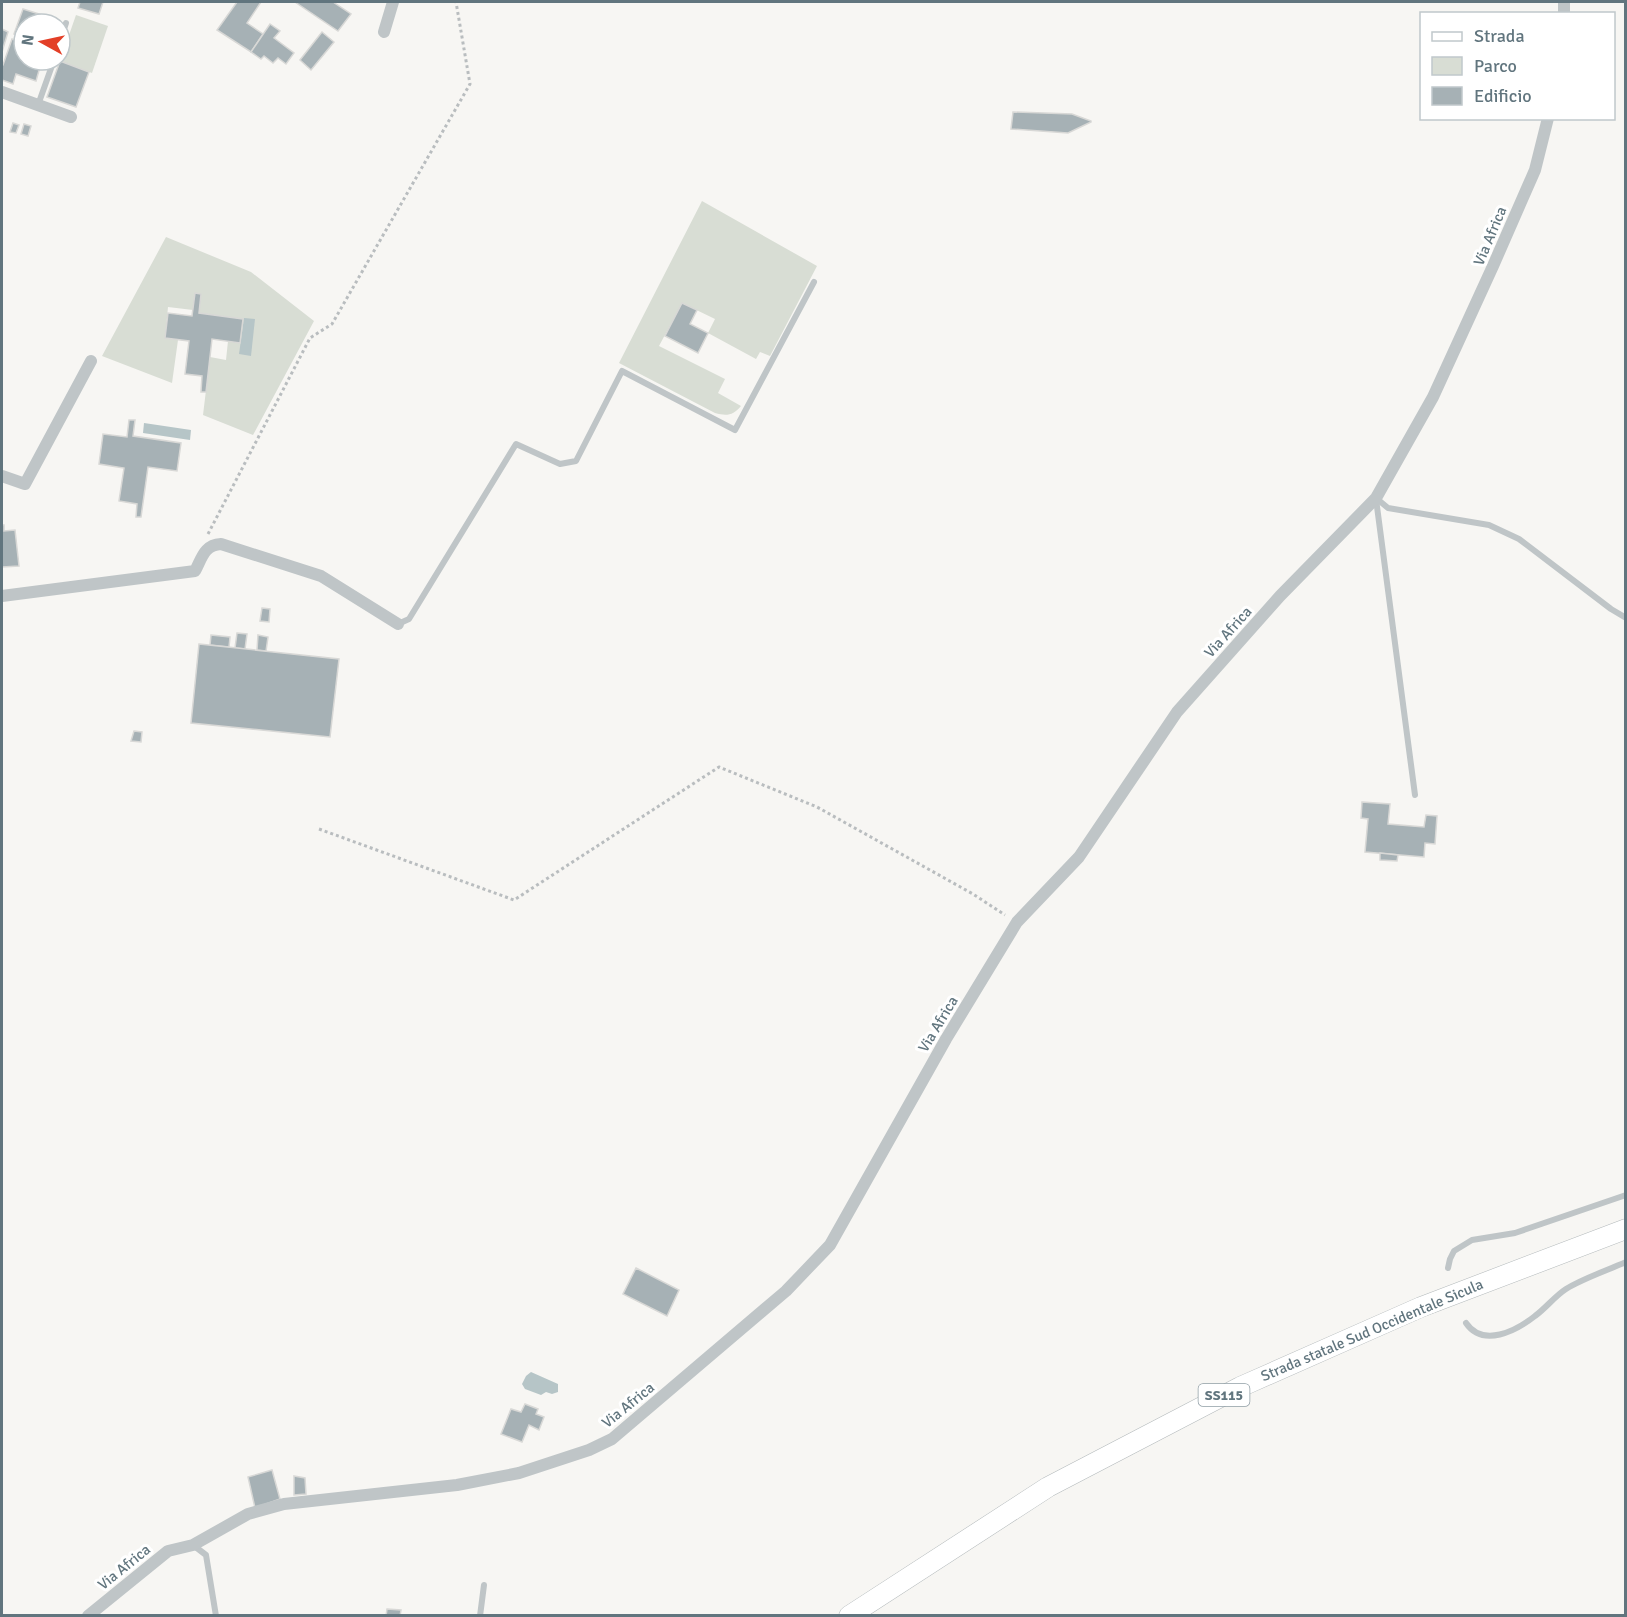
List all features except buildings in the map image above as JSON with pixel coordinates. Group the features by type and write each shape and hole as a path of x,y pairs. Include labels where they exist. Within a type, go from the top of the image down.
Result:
{"main road":[{"name":"Strada statale Sud Occidentale Sicula","path":"849,1616 1048,1487 1240,1387 1421,1307 1626,1228"}],"street":[{"path":"384,32 393,2"},
{"path":"2,92 71,117"},
{"name":"Via Africa","path":"88,1616 168,1551 193,1545 248,1514 284,1504 458,1485 519,1473 589,1450 612,1439 786,1291 830,1245 946,1039 1017,922 1079,857 1177,712 1280,596 1376,498 1433,397 1493,266 1535,170 1548,120"},
{"path":"2,476 25,484 91,361"},
{"path":"2,596 195,571 206,549 213,544 220,544 321,576 398,624"}],"lane":[{"path":"38,105 50,72"},
{"path":"398,624 409,619 516,444 560,464 576,461 622,370 735,430 814,282"},
{"path":"1376,498 1388,508 1489,525 1519,539 1626,618"},
{"path":"1376,498 1415,795"},
{"path":"1448,1268 1449,1259 1454,1251 1472,1240 1515,1233 1626,1195"},
{"path":"1466,1323 1478,1335 1495,1336 1509,1332 1534,1317 1566,1289 1626,1262"},
{"path":"193,1545 206,1556 216,1616"},
{"path":"480,1616 484,1585"}],"path":[{"path":"206,549 206,539 215,520 310,338 332,324 470,84 456,2"},
{"path":"319,829 514,900 719,767 817,807 973,894 1017,922"}],"green space":[{"path":"76,15 108,26 92,73 72,66 72,26"},
{"path":"702,201 817,266 770,356 760,352 756,359 708,333 715,319 682,303 659,346 725,379 718,393 741,406 735,412 723,415 619,363"},
{"path":"166,237 251,272 314,321 253,435 203,415 210,357 226,360 228,341 240,343 243,319 168,307 165,338 178,340 172,383 102,356"}],"shaded area":[{"path":"244,318 255,319 251,356 239,354"},
{"path":"144,423 191,430 190,440 143,433"},
{"path":"531,1372 558,1384 558,1392 552,1394 546,1392 541,1395 525,1389 522,1384"}]}
